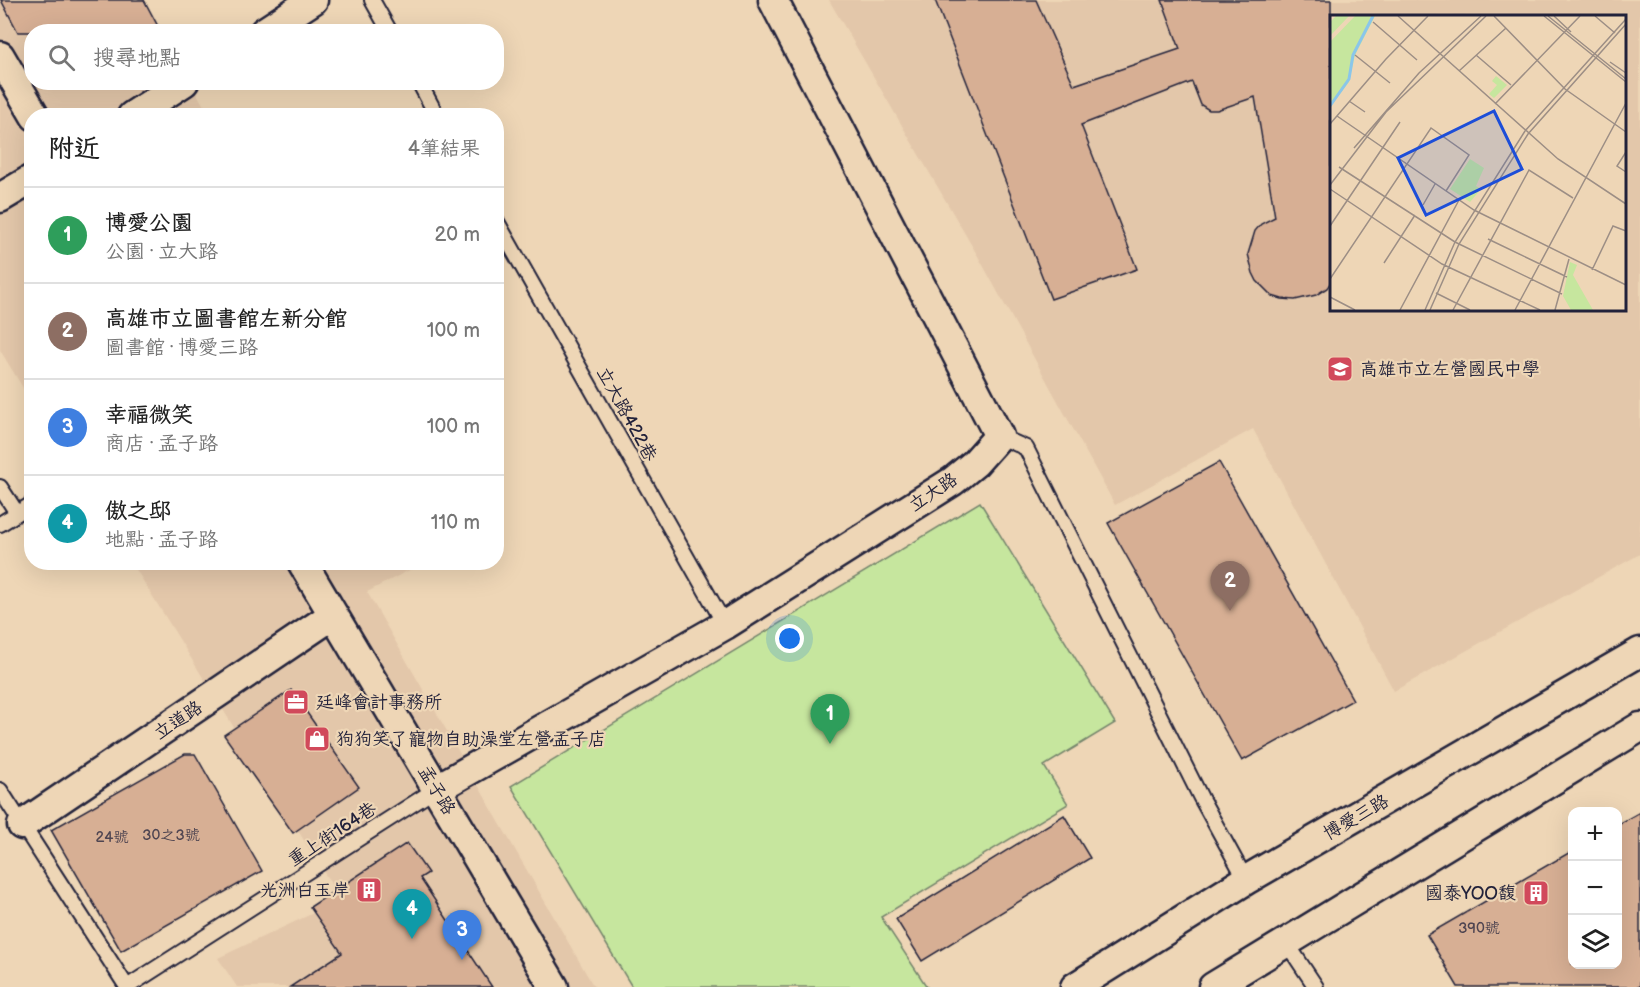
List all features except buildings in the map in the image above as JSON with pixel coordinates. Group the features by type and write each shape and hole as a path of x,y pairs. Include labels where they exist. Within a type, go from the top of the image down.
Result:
{"street":[{"path":"773,0 999,436"},
{"path":"274,24 298,4"},
{"path":"0,56 30,108"},
{"path":"144,108 172,90"},
{"path":"0,198 24,184"},
{"name":"立大路","path":"436,789 725,625 953,481 975,463 999,436"},
{"name":"孟子路","path":"307,570 554,987"},
{"name":"立道路","path":"22,825 333,615"},
{"name":"博愛三路","path":"1075,987 1246,880 1640,652"},
{"path":"1213,987 1640,727"}],"lane":[{"path":"372,0 386,24"},
{"path":"422,90 433,108"},
{"name":"立大路422巷","path":"504,234 725,625"},
{"path":"999,436 1026,448 1201,798 1246,880"},
{"path":"0,487 17,513"},
{"path":"0,524 24,509"},
{"name":"重上街164巷","path":"127,987 436,789"},
{"path":"0,790 127,987"},
{"path":"1286,942 1316,987"}],"shaded area":[{"path":"0,0 145,0 158,24 24,24 24,90 195,90 205,108 24,108 24,389 0,350"},
{"name":"高雄市立左營國民中學","path":"829,0 1640,0 1640,554 1394,691 1253,429 1115,505 979,258"},
{"path":"136,570 409,570 367,592 594,987 237,987 218,958 341,900"}],"green space":[{"path":"980,502 1115,723 1044,766 1068,804 881,917 927,987 632,987 511,786"}],"place":[{"name":"高雄市立左營國民中學","path":"1340,369"},
{"name":"高雄市立圖書館左新分館","path":"1230,611"},
{"name":"廷峰會計事務所","path":"296,702"},
{"name":"狗狗笑了寵物自助澡堂左營孟子店","path":"317,739"},
{"name":"博愛公園","path":"830,744"},
{"name":"光洲白玉岸","path":"369,890"},
{"name":"國泰YOO馥","path":"1536,893"},
{"name":"傲之邸","path":"412,939"},
{"name":"幸福微笑","path":"462,960"}]}
